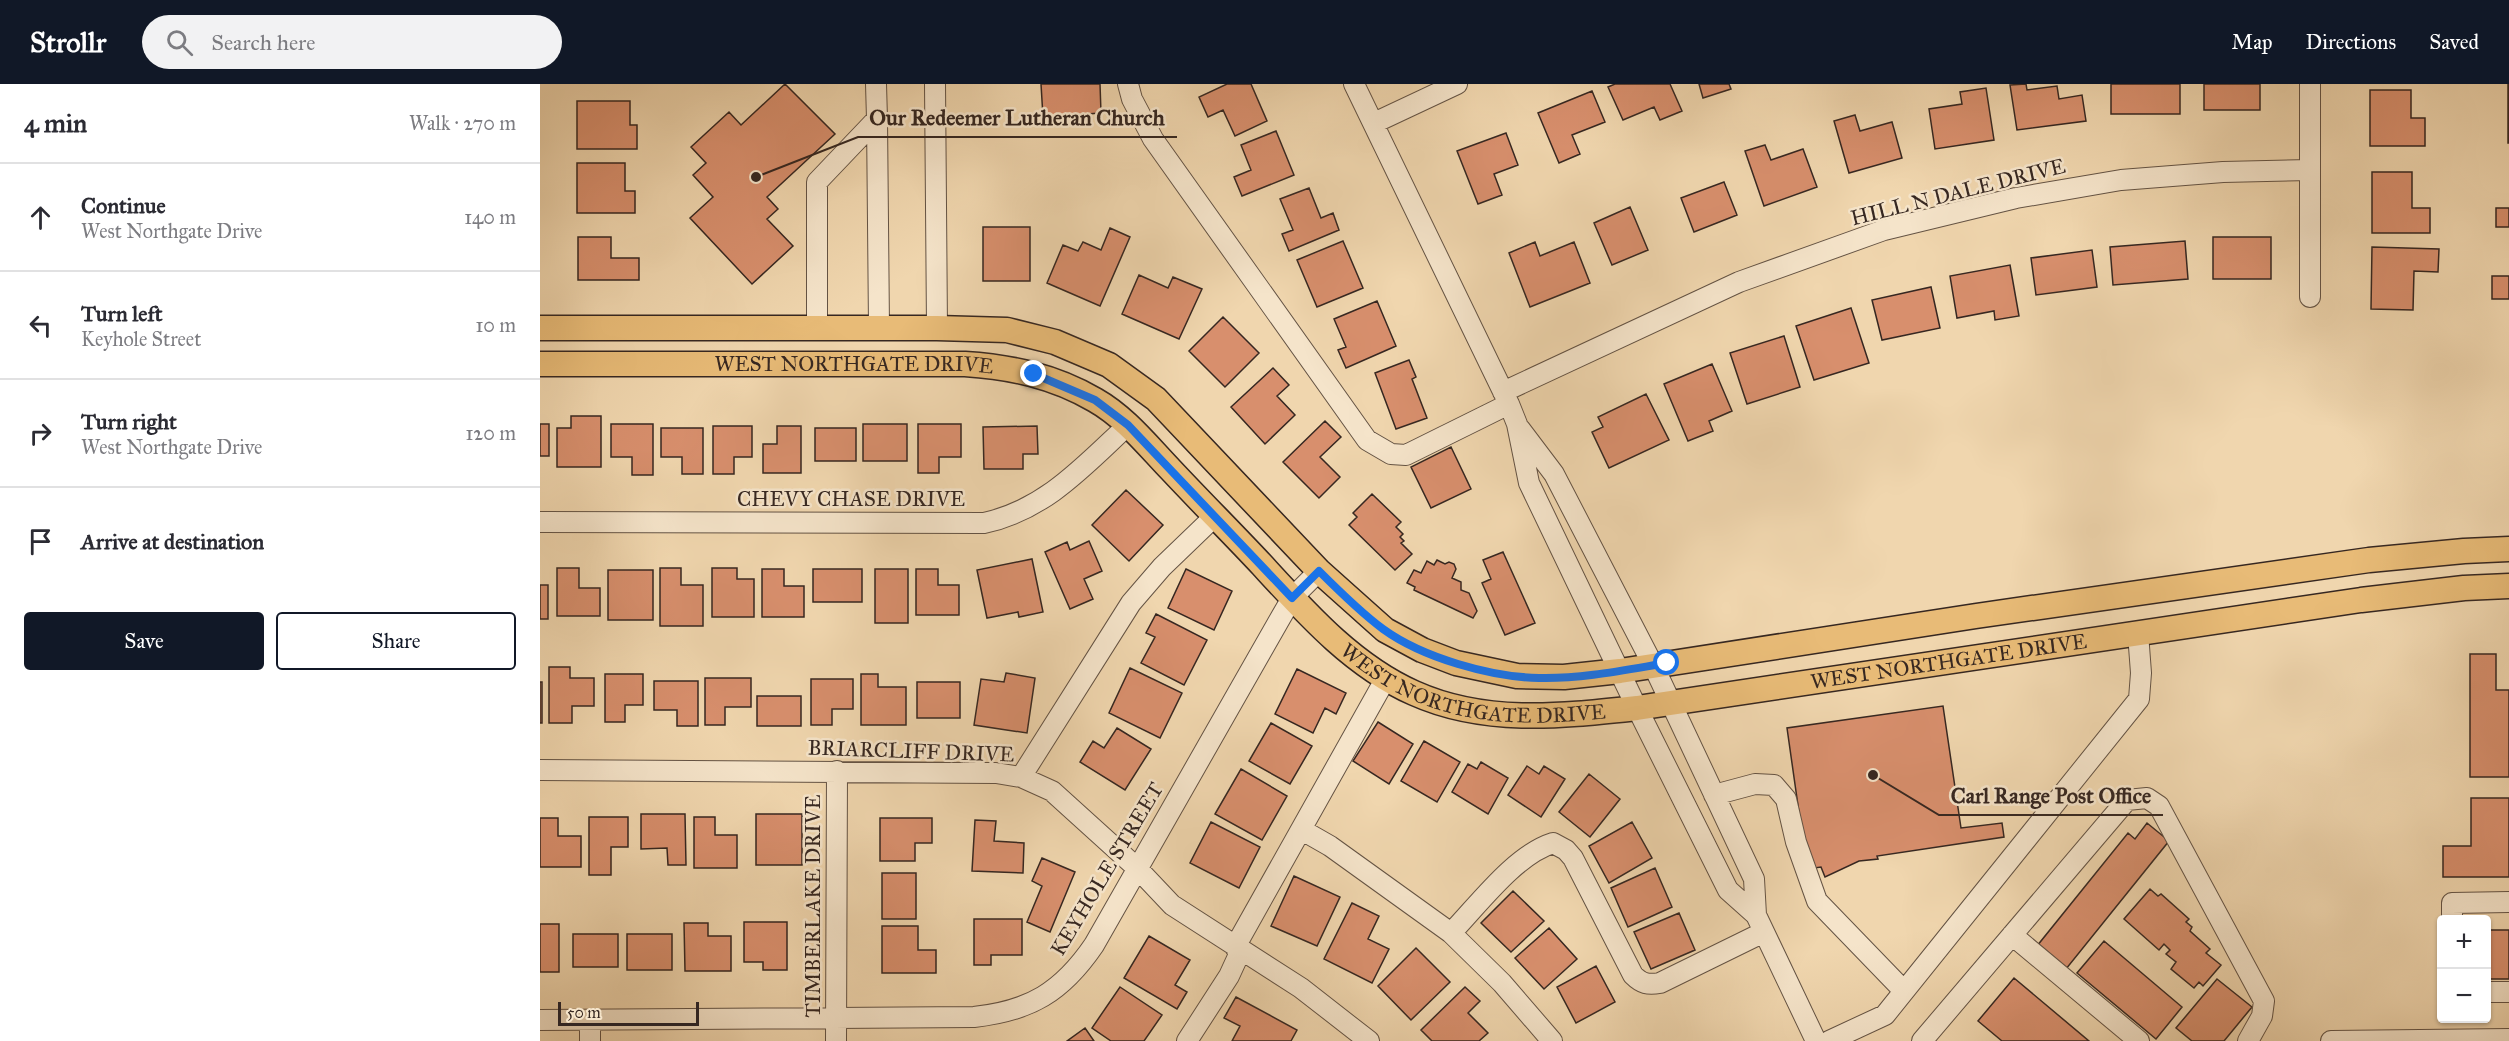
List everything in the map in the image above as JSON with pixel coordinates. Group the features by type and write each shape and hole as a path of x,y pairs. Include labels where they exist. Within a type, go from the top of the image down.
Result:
{"main road":[{"name":"WEST NORTHGATE DRIVE","path":"540,328 929,327 1007,330 1055,342 1109,365 1156,399 1319,571 1385,630 1422,650 1456,663 1517,676 1541,678 1620,671 1976,616 2133,596 2369,560 2509,549"},
{"path":"923,364 929,327"},
{"name":"WEST NORTHGATE DRIVE","path":"540,364 923,364 1002,367 1034,374 1095,400 1128,425 1292,598 1341,645 1386,678 1414,693 1445,703 1515,717 1566,716 1637,708 2361,600 2464,588 2509,586"},
{"path":"2133,596 2138,633"}],"street":[{"path":"876,84 879,327"},
{"path":"929,327 935,84"},
{"name":"HILL N DALE DRIVE","path":"1128,84 1132,99 1153,139 1367,440 1392,454 1406,455 1506,398 1739,282 1884,230 2016,198 2121,180 2223,172 2310,170"},
{"path":"1354,84 1506,398 1517,424 1529,483 1637,708 1728,890 1760,924 1816,1041"},
{"path":"1374,123 1457,84"},
{"path":"2310,84 2310,297"},
{"path":"817,327 817,182 877,119"},
{"path":"1517,424 1554,474 1653,665 1754,879 1760,924"},
{"name":"CHEVY CHASE DRIVE","path":"540,522 984,523 1027,510 1049,497 1128,425"},
{"path":"1021,777 1131,603 1162,567 1215,516"},
{"name":"KEYHOLE STREET","path":"540,1020 974,1017 1001,1014 1026,1006 1067,981 1082,963 1292,598 1319,571"},
{"path":"1829,1041 1885,1015 2139,699 2141,673 2138,633"},
{"path":"1187,1041 1229,976 1238,949 1386,678"},
{"name":"BRIARCLIFF DRIVE","path":"540,770 996,773 1021,777 1052,791 1137,868 1172,905 1301,988 1359,1038"},
{"name":"TIMBERLAKE DRIVE","path":"836,1041 837,771"},
{"path":"1714,795 1755,784 1774,786 1786,799 1796,842 1817,901 1904,991"},
{"path":"1922,1041 2127,800 2147,798 2159,806 2264,1002 2262,1016 2248,1041"},
{"path":"1302,830 1330,846 1451,933 1502,983 1552,1041"},
{"path":"1451,933 1507,875 1538,848 1553,843 1566,850 1573,858 1634,975 1641,982 1649,985 1660,983 1760,924"},
{"path":"2452,915 2452,903 2509,902"},
{"path":"2012,935 2139,1041"},
{"path":"2491,992 2509,992"},
{"path":"590,1020 590,1041"},
{"path":"2331,1041 2509,1040"}],"building":[{"path":"785,84 835,134 767,197 778,209 767,219 793,246 752,284 690,218 713,197 693,175 706,163 691,147 729,112 741,125"},
{"path":"1041,84 1100,84 1101,113 1043,117"},
{"path":"1227,84 1251,84 1267,121 1235,136 1223,110 1208,117 1199,97"},
{"path":"1615,84 1670,84 1682,111 1660,120 1654,107 1623,120 1608,87"},
{"path":"1699,84 1729,84 1731,89 1703,98"},
{"path":"2026,84 2027,90 2057,86 2059,99 2082,95 2086,121 2017,130 2010,85"},
{"path":"2111,84 2180,84 2180,114 2111,114"},
{"path":"2204,84 2260,84 2260,110 2204,110"},
{"path":"2509,84 2509,143 2508,143"},
{"path":"1986,88 1994,140 1935,149 1929,109 1962,104 1960,92"},
{"path":"2370,90 2411,90 2411,118 2425,118 2425,146 2370,146"},
{"path":"1592,91 1605,122 1572,135 1580,154 1559,163 1538,113"},
{"path":"577,101 630,101 630,125 637,125 637,149 577,149"},
{"path":"1855,115 1860,131 1892,122 1902,158 1849,173 1834,121"},
{"path":"1276,131 1294,175 1242,196 1234,177 1251,170 1241,145"},
{"path":"1506,133 1518,165 1494,174 1502,195 1478,204 1457,151"},
{"path":"1765,145 1771,160 1803,149 1817,187 1764,206 1745,151"},
{"path":"577,163 625,163 625,191 635,191 635,213 577,213"},
{"path":"2372,172 2412,172 2412,208 2430,208 2430,233 2372,233"},
{"path":"1724,182 1737,215 1694,232 1681,198"},
{"path":"1309,188 1321,218 1333,213 1339,230 1289,251 1282,234 1293,230 1280,199"},
{"path":"1630,207 1648,250 1612,265 1594,223"},
{"path":"2496,208 2509,208 2509,227 2496,227"},
{"path":"983,227 1030,227 1030,281 983,281"},
{"path":"1110,228 1130,237 1100,306 1047,283 1063,245 1078,251 1083,242 1101,250"},
{"path":"578,237 611,237 611,258 639,258 639,280 578,280"},
{"path":"2213,237 2271,237 2271,279 2213,279"},
{"path":"1343,241 1363,288 1317,307 1297,260"},
{"path":"2185,241 2188,279 2113,285 2110,247"},
{"path":"1535,242 1540,256 1574,242 1590,283 1530,307 1509,253"},
{"path":"2372,247 2439,249 2438,272 2414,271 2413,310 2371,309"},
{"path":"2092,250 2097,287 2036,295 2031,258"},
{"path":"2010,265 2019,316 1995,320 1994,311 1957,318 1950,276"},
{"path":"1139,275 1168,288 1173,277 1202,289 1179,339 1122,314"},
{"path":"2492,276 2509,276 2509,299 2492,299"},
{"path":"1931,287 1940,328 1882,340 1872,300"},
{"path":"1377,301 1396,346 1346,368 1338,350 1346,347 1334,319"},
{"path":"1851,308 1869,363 1814,380 1796,326"},
{"path":"1223,317 1259,353 1225,387 1189,351"},
{"path":"1784,336 1800,387 1747,404 1730,353"},
{"path":"1409,360 1416,377 1412,379 1427,418 1396,429 1375,373"},
{"path":"1712,364 1732,411 1709,421 1713,431 1688,441 1664,384"},
{"path":"1273,368 1289,385 1277,396 1295,415 1265,444 1231,407"},
{"path":"1646,394 1669,440 1609,468 1592,432 1603,427 1598,417"},
{"path":"571,416 601,416 601,467 557,467 557,428 571,428"},
{"path":"1325,421 1341,437 1320,457 1340,477 1319,498 1283,462"},
{"path":"540,424 549,424 549,456 540,456"},
{"path":"611,424 653,424 653,475 632,475 632,457 611,457"},
{"path":"863,424 907,424 907,461 863,461"},
{"path":"918,424 961,424 961,457 939,457 939,473 918,473"},
{"path":"713,426 752,426 752,457 734,457 734,474 713,474"},
{"path":"777,426 801,426 801,473 763,473 763,444 777,444"},
{"path":"1037,426 1038,454 1023,454 1023,469 984,469 983,427"},
{"path":"661,428 703,428 703,474 682,474 682,457 661,457"},
{"path":"815,428 856,428 856,461 815,461"},
{"path":"1451,447 1471,489 1431,508 1411,467"},
{"path":"1126,490 1163,525 1129,561 1092,525"},
{"path":"1372,494 1401,522 1396,527 1403,534 1400,537 1404,541 1401,543 1412,554 1395,570 1349,525 1357,517 1353,513"},
{"path":"1089,541 1102,571 1084,579 1093,599 1070,609 1045,552 1067,542 1070,550"},
{"path":"1503,552 1535,623 1505,635 1482,583 1491,579 1483,560"},
{"path":"1032,559 1043,612 1019,617 1018,612 987,618 977,570"},
{"path":"1437,560 1445,564 1449,562 1454,564 1456,569 1452,578 1461,582 1461,590 1469,593 1477,611 1473,618 1414,590 1415,587 1407,583 1414,570 1421,573 1427,561 1434,565"},
{"path":"557,568 579,568 579,588 600,588 600,616 557,616"},
{"path":"660,568 681,568 681,585 703,585 703,626 660,626"},
{"path":"712,568 737,568 737,579 754,579 754,617 712,617"},
{"path":"762,569 784,569 784,586 804,586 804,617 762,617"},
{"path":"813,569 862,569 862,602 813,602"},
{"path":"875,569 908,569 908,623 875,623"},
{"path":"916,569 938,569 938,585 959,585 959,615 916,615"},
{"path":"1186,569 1232,591 1214,630 1168,608"},
{"path":"608,570 653,570 653,620 608,620"},
{"path":"540,585 548,585 548,619 540,619"},
{"path":"1156,614 1207,640 1184,685 1141,663 1155,637 1146,633"},
{"path":"2470,654 2496,654 2496,690 2509,690 2509,777 2470,777"},
{"path":"549,667 570,667 570,678 594,678 594,706 572,706 572,723 549,723"},
{"path":"1130,668 1182,693 1160,738 1109,713"},
{"path":"1297,669 1346,693 1336,714 1325,708 1313,733 1275,714"},
{"path":"1006,673 1035,678 1027,733 974,725 981,679 1004,682"},
{"path":"605,674 643,674 643,705 625,705 625,722 605,722"},
{"path":"861,674 878,674 878,687 906,687 906,725 861,725"},
{"path":"705,678 751,678 751,707 725,707 725,725 705,725"},
{"path":"811,679 853,679 853,709 832,709 832,725 811,725"},
{"path":"654,681 698,681 698,726 677,726 677,710 654,710"},
{"path":"540,682 542,682 542,723 540,723"},
{"path":"917,682 960,682 960,718 917,718"},
{"path":"757,696 801,696 801,726 757,726"},
{"path":"1943,706 1961,828 2002,823 2004,837 1877,856 1878,859 1859,861 1825,877 1821,867 1807,869 1787,728"},
{"path":"1378,722 1413,744 1389,784 1353,761"},
{"path":"1271,723 1312,746 1290,784 1249,761"},
{"path":"1117,728 1151,749 1125,790 1080,762 1093,741 1104,748"},
{"path":"1424,741 1460,762 1437,802 1401,781"},
{"path":"1481,762 1508,778 1488,814 1452,792 1468,764 1477,769"},
{"path":"1527,766 1539,774 1544,766 1565,779 1541,817 1508,795"},
{"path":"1241,769 1287,796 1262,840 1215,814"},
{"path":"1589,774 1620,799 1590,837 1559,812"},
{"path":"2471,798 2509,798 2509,877 2443,877 2443,846 2471,846"},
{"path":"641,814 685,814 686,865 668,865 667,848 641,849"},
{"path":"756,814 802,814 802,865 756,865"},
{"path":"589,817 628,817 628,847 611,847 611,875 589,875"},
{"path":"694,817 715,817 715,835 737,835 737,868 694,868"},
{"path":"540,818 558,818 558,836 581,836 581,867 540,867"},
{"path":"880,818 932,818 932,843 915,843 915,861 880,861"},
{"path":"975,820 996,821 994,841 1024,843 1023,873 972,871"},
{"path":"1211,822 1260,847 1239,888 1190,863"},
{"path":"1632,822 1652,858 1609,883 1589,846"},
{"path":"2147,823 2169,841 2066,969 2037,946 2128,833 2135,839"},
{"path":"1042,858 1075,872 1050,932 1027,922 1042,886 1032,881"},
{"path":"1655,868 1672,907 1628,927 1611,888"},
{"path":"882,873 916,873 916,919 882,919"},
{"path":"1294,876 1340,897 1317,946 1271,926"},
{"path":"2150,889 2158,896 2161,894 2189,919 2186,922 2192,927 2190,931 2210,949 2206,953 2221,965 2203,986 2199,982 2194,988 2171,969 2176,962 2166,954 2170,950 2164,944 2159,950 2124,919"},
{"path":"1513,891 1544,921 1511,952 1481,923"},
{"path":"1352,903 1379,916 1368,939 1389,949 1372,983 1324,959"},
{"path":"1679,913 1695,950 1651,969 1634,932"},
{"path":"974,919 1022,919 1022,955 991,955 991,965 974,965"},
{"path":"744,922 787,922 787,970 763,970 763,962 744,962"},
{"path":"684,923 708,923 708,936 731,936 731,971 685,971"},
{"path":"540,924 559,924 559,972 540,972"},
{"path":"882,926 918,926 918,950 936,950 936,973 882,973"},
{"path":"1549,928 1577,959 1544,989 1515,958"},
{"path":"2491,930 2509,930 2509,979 2491,979"},
{"path":"573,934 618,934 618,967 573,967"},
{"path":"627,934 672,934 672,970 627,970"},
{"path":"1149,936 1190,960 1175,985 1187,992 1177,1009 1124,978"},
{"path":"2104,941 2182,1007 2156,1039 2077,973"},
{"path":"1416,948 1450,982 1411,1020 1378,986"},
{"path":"1596,966 1615,1002 1576,1023 1557,987"},
{"path":"2014,978 2089,1041 2002,1041 1978,1021"},
{"path":"2217,979 2252,1007 2224,1041 2192,1041 2176,1028"},
{"path":"1120,987 1162,1015 1144,1041 1111,1041 1092,1028"},
{"path":"1465,987 1480,1001 1468,1013 1488,1033 1479,1041 1432,1041 1421,1030"},
{"path":"1236,997 1297,1030 1291,1041 1232,1041 1240,1026 1224,1018"},
{"path":"1085,1028 1094,1041 1067,1041"}],"place":[{"name":"Our Redeemer Lutheran Church","path":"756,177"},
{"name":"Carl Range Post Office","path":"1873,775"}],"route":[{"path":"1034,374 1068,386 1112,411 1128,425 1292,598 1319,571 1385,630 1422,650 1456,663 1517,676 1541,678 1620,671 1667,663"}]}
